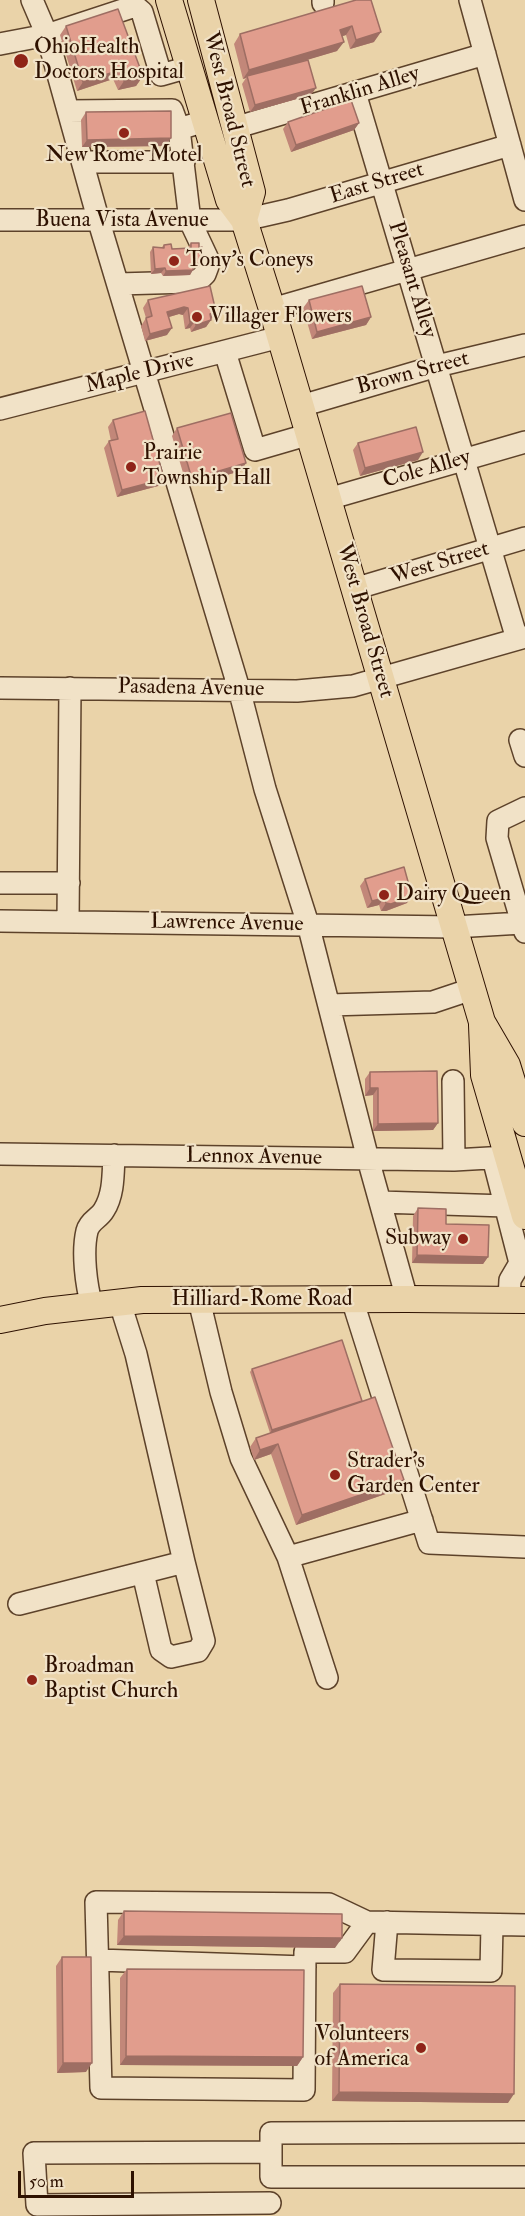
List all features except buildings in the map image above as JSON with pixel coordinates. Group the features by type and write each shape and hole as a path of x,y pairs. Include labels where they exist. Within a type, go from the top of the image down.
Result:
{"main road":[{"name":"West Broad Street","path":"169,0 229,200 244,220 272,309 482,1022 507,1065 525,1123"},
{"name":"West Broad Street","path":"201,0 252,192 244,220"},
{"name":"West Broad Street","path":"482,1022 484,1075 500,1158 515,1211"},
{"name":"Hilliard-Rome Road","path":"0,1320 45,1311 142,1300 517,1300"}],"street":[{"path":"32,0 47,34 99,222 239,689 264,789 308,924 368,1159 407,1299"},
{"path":"470,0 525,200"},
{"path":"0,44 47,34 135,6 142,12 161,75 189,67"},
{"name":"Franklin Alley","path":"234,128 484,54"},
{"name":"Pleasant Alley","path":"356,93 465,459 489,549 521,638"},
{"path":"68,111 172,110 179,129 190,221 207,257 208,266 200,279 190,282 118,284"},
{"path":"179,129 205,121"},
{"name":"East Street","path":"244,220 288,210 510,145"},
{"path":"82,162 184,162"},
{"name":"Buena Vista Avenue","path":"0,220 99,222 244,220"},
{"path":"272,309 525,236"},
{"name":"Maple Drive","path":"0,409 280,337"},
{"name":"Brown Street","path":"301,406 437,366 525,345"},
{"path":"225,352 255,450 310,434"},
{"name":"Cole Alley","path":"328,499 525,442"},
{"name":"West Street","path":"354,589 525,538"},
{"name":"Pasadena Avenue","path":"0,688 297,690 353,686 521,638"},
{"path":"68,922 70,688"},
{"path":"524,926 497,838 498,821 525,808"},
{"path":"0,883 69,883"},
{"name":"Lawrence Avenue","path":"0,921 524,926"},
{"path":"329,1005 433,1002 472,989"},
{"path":"453,1081 454,1160"},
{"name":"Lennox Avenue","path":"0,1154 454,1160 500,1158"},
{"path":"92,1306 86,1271 87,1232 91,1221 103,1213 112,1192 114,1155"},
{"path":"380,1202 515,1211 520,1263 510,1280 517,1300"},
{"path":"352,1299 429,1543 525,1547"},
{"path":"199,1300 220,1392 241,1458 288,1557 327,1678"},
{"path":"120,1303 136,1354 204,1641 198,1651 171,1657 161,1650 143,1573"},
{"path":"288,1557 422,1520"},
{"path":"19,1604 184,1562"},
{"path":"377,1922 345,1952 305,1952 304,2090 101,2088 96,1902 329,1904 377,1922 525,1925"},
{"path":"377,1922 383,1970 490,1971 492,1925"},
{"path":"98,1960 305,1967"},
{"path":"271,2152 34,2152 37,2205 270,2210 271,2177 271,2152 271,2133 525,2132"},
{"path":"271,2177 525,2177"}],"place":[{"name":"OhioHealth Doctors Hospital","path":"21,61"},
{"name":"New Rome Motel","path":"124,133"},
{"name":"Tony's Coneys","path":"174,261"},
{"name":"Villager Flowers","path":"197,317"},
{"name":"Prairie Township Hall","path":"131,467"},
{"name":"Dairy Queen","path":"384,895"},
{"name":"Subway","path":"463,1239"},
{"name":"Strader's Garden Center","path":"335,1475"},
{"name":"Broadman Baptist Church","path":"32,1680"},
{"name":"Volunteers of America","path":"421,2048"}]}
